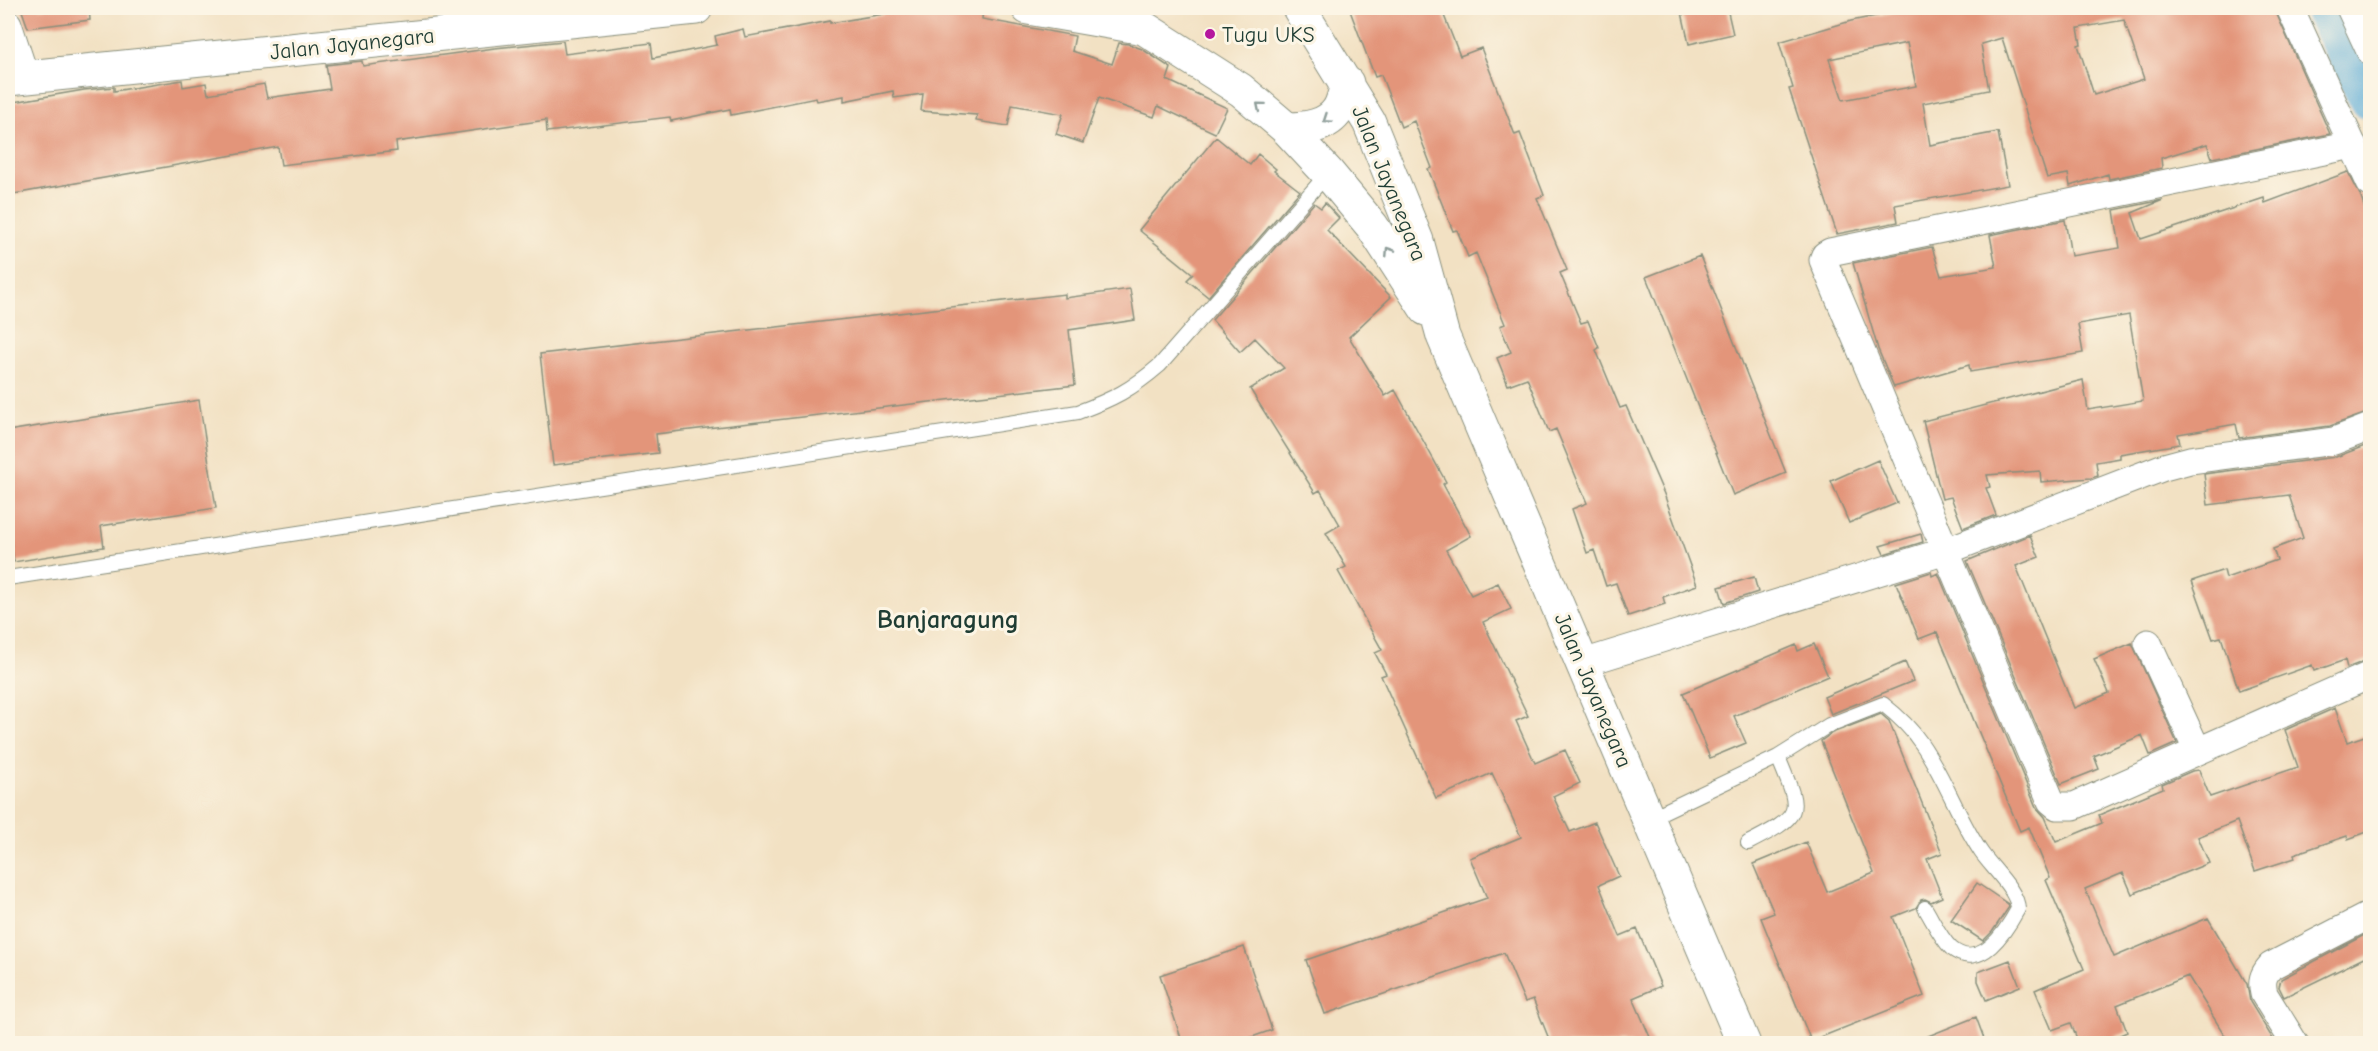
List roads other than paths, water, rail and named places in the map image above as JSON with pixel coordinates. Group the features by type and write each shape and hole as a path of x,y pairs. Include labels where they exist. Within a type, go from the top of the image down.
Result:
{"main road":[{"name":"Jalan Jayanegara","path":"16,78 696,8"},
{"name":"Jalan Jayanegara","path":"1028,8 1104,14 1144,28 1241,90 1287,129 1328,173 1372,226 1443,336"},
{"name":"Jalan Jayanegara","path":"1299,8 1369,122 1417,241 1443,336 1744,1044"},
{"path":"1287,129 1306,129 1330,119 1338,110 1347,83"}],"street":[{"path":"2290,8 2370,183"},
{"path":"2350,8 2370,51"},
{"path":"8,24 16,78"},
{"path":"2353,145 1842,249 1825,255 1824,266 2051,801 2056,806 2074,806 2370,675"},
{"path":"1583,663 1946,551 2164,467 2190,460 2326,442 2370,427"},
{"path":"2148,643 2197,750"},
{"path":"2295,1044 2264,994 2262,984 2264,975 2271,966 2370,915"}],"lane":[{"path":"8,578 1078,412 1107,402 1135,387 1160,365 1328,173"},
{"path":"1648,819 1778,757 1829,724 1883,704 1897,715 1922,744 1980,852 2018,903 2018,909 1998,941 1980,954 1973,956 1952,949 1925,908"},
{"path":"1748,843 1786,821 1794,811 1795,798 1778,757"}],"waterway":[{"path":"2326,8 2370,97"}],"place":[{"name":"Tugu UKS","path":"1210,34"}],"district":[{"name":"Banjaragung","path":"948,619"}]}
